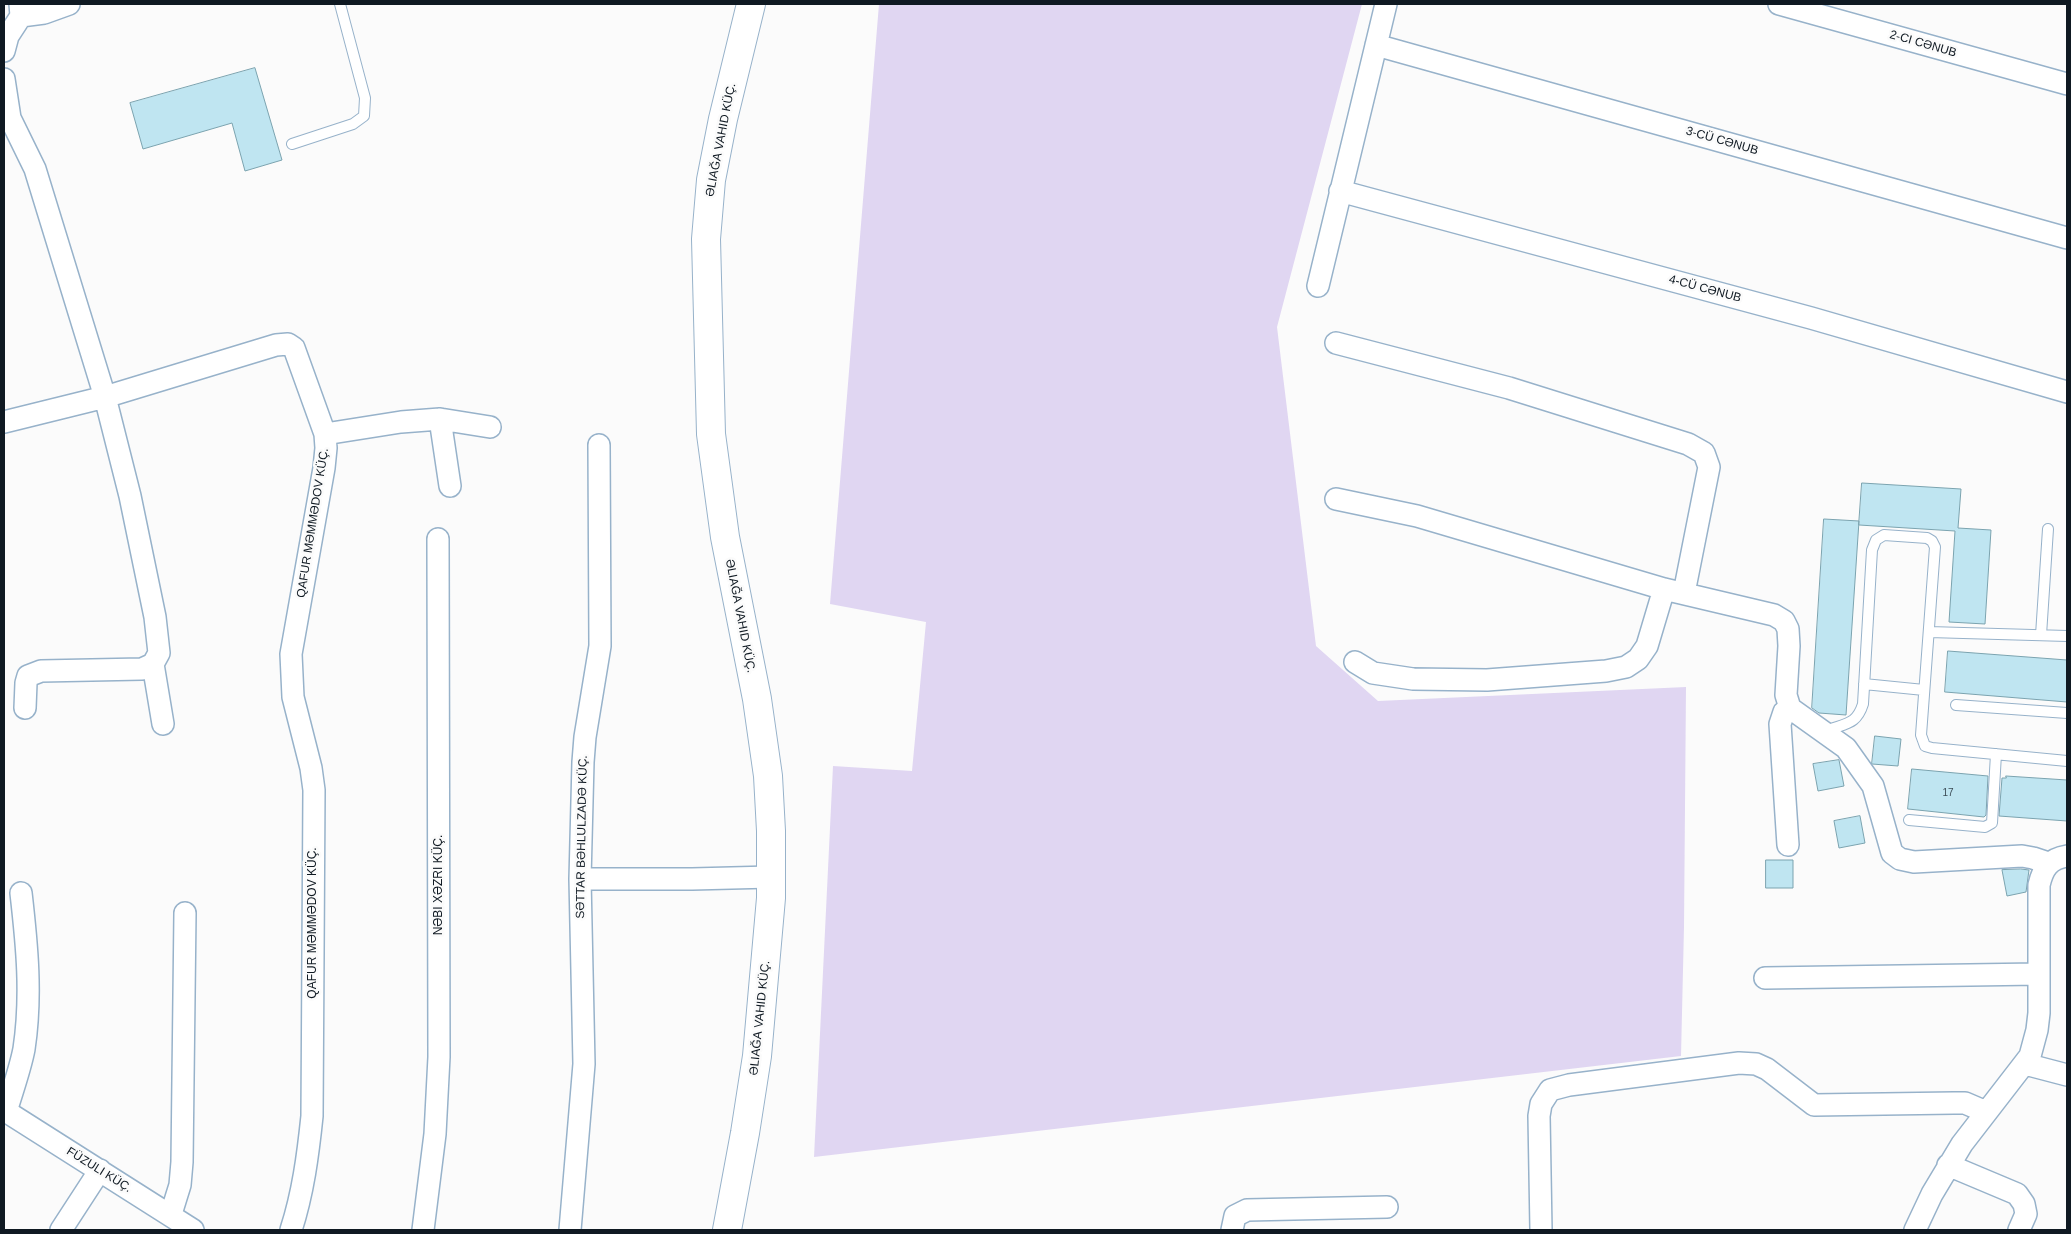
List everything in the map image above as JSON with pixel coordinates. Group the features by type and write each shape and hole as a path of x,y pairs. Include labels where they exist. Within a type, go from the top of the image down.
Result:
{"street":[{"path":"4,51 8,36 21,10 44,13 69,4"},
{"name":"ƏLIAĞA VAHID KÜÇ.","path":"727,1230 757,1056 772,877 772,831 768,776 757,699 725,538 711,434 705,268 711,180 723,119 751,4"},
{"path":"1318,286 1386,4"},
{"name":"2-CI CƏNUB","path":"1779,4 2067,84"},
{"name":"3-CÜ CƏNUB","path":"1376,45 2067,238"},
{"path":"4,79 10,118 35,169 106,397 130,496 155,617 159,653 153,664 142,669 41,671 28,676 25,708"},
{"name":"4-CÜ CƏNUB","path":"1340,191 1802,315 2067,392"},
{"path":"1336,343 1509,388 1688,444 1704,453 1709,467 1674,591 1647,646 1638,659 1626,667 1606,671 1488,680 1413,679 1373,673 1356,662"},
{"name":"QAFUR MƏMMƏDOV KÜÇ.","path":"4,422 106,397 276,345 288,344 294,348 325,434 324,468 291,654 293,697 311,768 314,790 312,1116 308,1153 291,1230"},
{"path":"325,434 401,422 440,419 490,427"},
{"path":"440,419 450,486"},
{"name":"SƏTTAR BƏHLULZADƏ KÜÇ.","path":"570,1230 584,1064 580,879 583,762 585,737 600,646 599,445"},
{"path":"1336,499 1417,516 1674,591 1774,614 1784,621 1788,629 1789,646 1786,695 1790,708 1846,748 1873,786 1892,853 1900,859 1914,862 2022,856 2058,859"},
{"name":"NƏBI XƏZRI KÜÇ.","path":"423,1230 435,1134 439,1057 438,539"},
{"path":"153,664 163,724"},
{"path":"1788,845 1780,724 1784,712 1790,708"},
{"path":"1915,1230 1948,1165 1986,1112 2025,1064 2034,1046 2037,1030 2038,892 2042,872 2058,859"},
{"path":"580,879 772,877"},
{"path":"5,1111 24,1051 28,1014 28,956 21,892"},
{"path":"171,1214 180,1185 182,1162 185,913"},
{"path":"1765,978 2038,974"},
{"path":"1540,1230 1539,1116 1541,1104 1550,1090 1568,1085 1739,1063 1756,1064 1767,1069 1814,1105 1965,1103 1986,1112"},
{"path":"2025,1064 2067,1075"},
{"name":"FÜZULI KÜÇ.","path":"5,1111 194,1230"},
{"path":"1948,1165 2017,1194 2024,1204 2026,1214 2019,1230"},
{"path":"61,1230 100,1170"},
{"path":"1232,1230 1235,1216 1247,1210 1387,1207"}],"lane":[{"path":"292,144 352,124 364,116 365,98 340,4"},
{"path":"2041,635 2048,529"},
{"path":"1831,729 1851,722 1859,715 1863,704 1872,550 1876,540 1884,535 1928,538 1935,547 1921,735 1925,746 2067,761"},
{"path":"1929,632 2067,636"},
{"path":"1864,684 1924,690"},
{"path":"1956,705 2067,713"},
{"path":"1909,820 1986,827 1992,824 1996,754"}],"shaded area":[{"path":"879,4 1362,4 1277,327 1316,646 1378,701 1686,687 1681,1056 814,1157 833,766 912,771 926,622 830,604"}],"building":[{"path":"255,68 282,160 245,171 232,123 143,149 130,103"},
{"path":"1862,483 1961,489 1958,528 1991,530 1985,624 1949,622 1955,531 1859,525"},
{"path":"1824,519 1859,521 1846,715 1819,713 1812,708"},
{"path":"1948,651 2067,660 2067,702 1945,692"},
{"path":"1875,736 1901,739 1898,766 1872,764"},
{"path":"1839,760 1844,786 1818,791 1813,764"},
{"path":"1912,769 1988,776 1986,815 1984,817 1908,809"},
{"path":"2006,776 2067,780 2067,821 1999,816 2002,778 2006,778"},
{"path":"1860,816 1865,843 1839,848 1834,821"},
{"path":"1766,860 1793,860 1793,888 1766,888"},
{"path":"2002,870 2029,870 2026,892 2007,896"}]}
